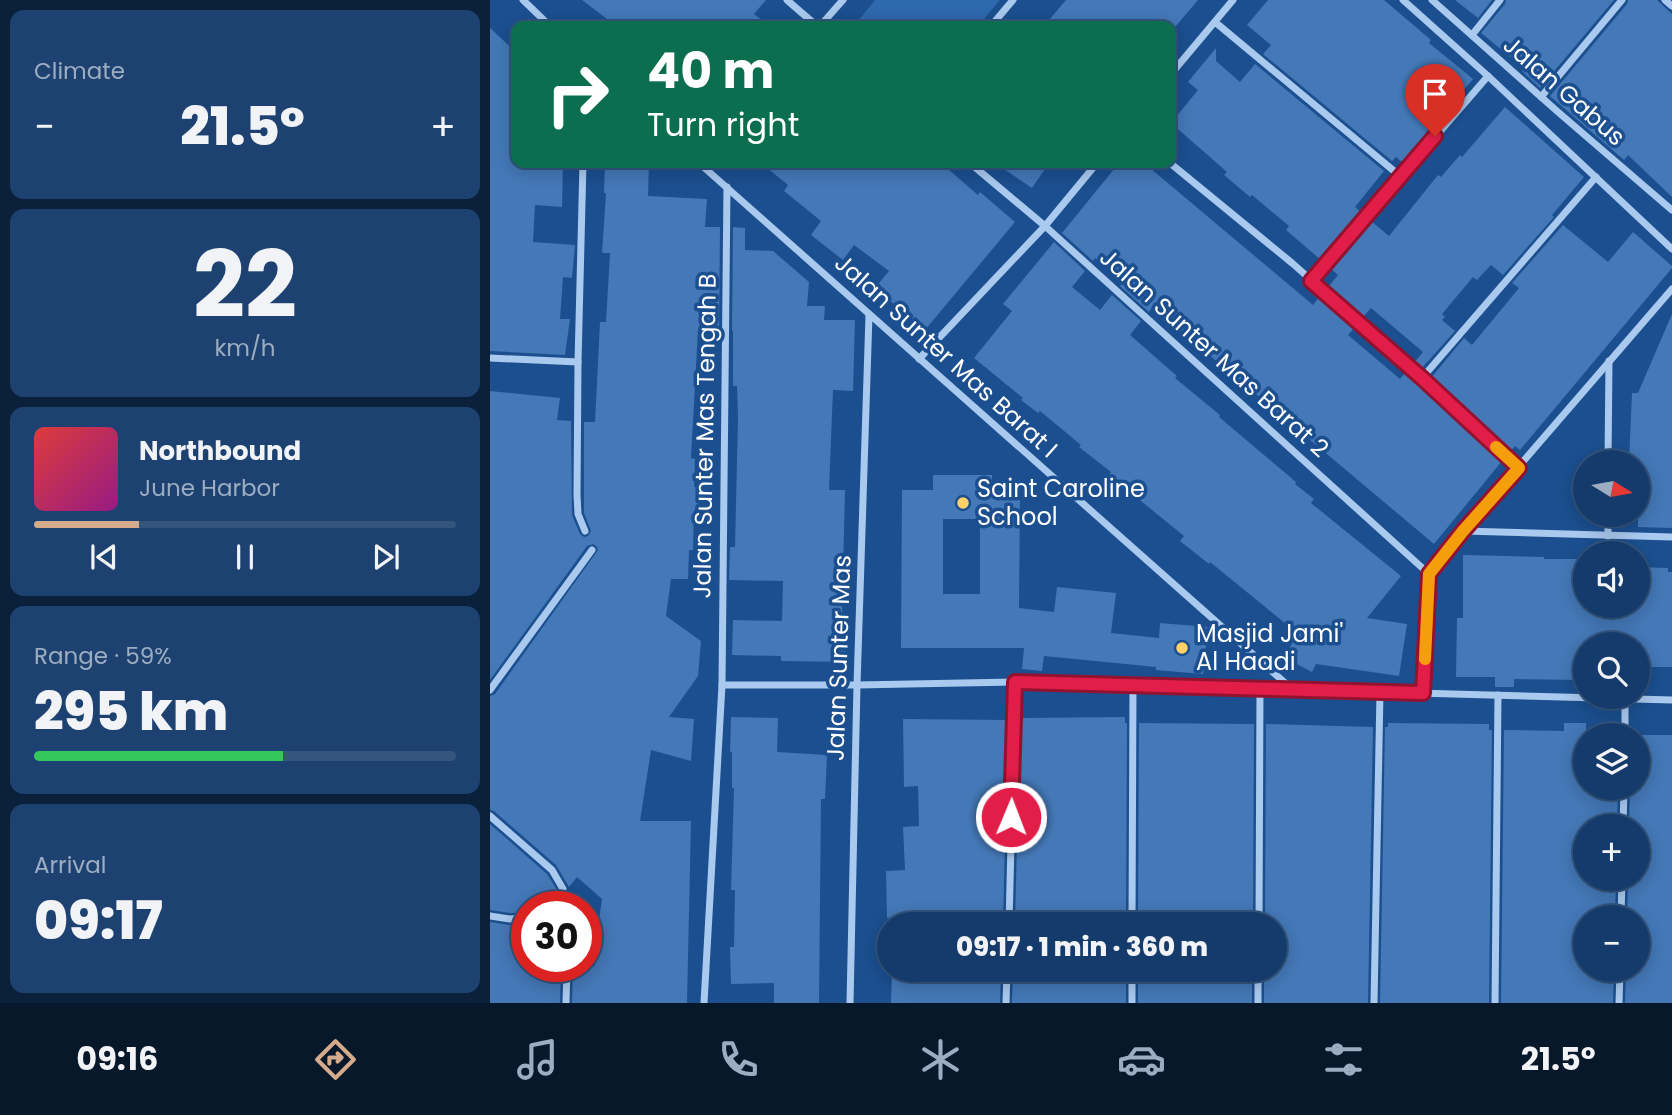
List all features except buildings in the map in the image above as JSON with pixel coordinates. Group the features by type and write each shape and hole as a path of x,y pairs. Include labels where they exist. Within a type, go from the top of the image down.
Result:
{"street":[{"path":"523,0 545,21"},
{"path":"787,0 812,21"},
{"path":"823,21 843,0"},
{"path":"995,21 1013,0"},
{"path":"1176,68 1233,0"},
{"path":"1403,0 1672,249"},
{"name":"Jalan Gabus","path":"1432,0 1672,210"},
{"path":"1472,35 1500,0"},
{"path":"1541,97 1622,0"},
{"path":"1665,0 1672,6"},
{"path":"1214,22 1401,176"},
{"path":"1311,281 1488,76"},
{"path":"583,168 577,495 578,514 585,531"},
{"name":"Jalan Sunter Mas Barat I","path":"705,168 1292,690"},
{"name":"Jalan Sunter Mas Barat 2","path":"976,168 1045,226 1429,574"},
{"path":"919,359 1045,226 1093,168"},
{"path":"1176,168 1422,378 1519,468"},
{"path":"1422,378 1596,177"},
{"name":"Jalan Sunter Mas Tengah B","path":"704,1003 722,685 727,187"},
{"path":"1423,693 1429,574 1672,289"},
{"name":"Jalan Sunter Mas","path":"850,1003 869,315"},
{"path":"490,358 578,362"},
{"path":"1608,450 1609,361"},
{"path":"1608,527 1608,536"},
{"path":"1463,531 1672,537"},
{"path":"490,690 592,550"},
{"path":"722,685 1015,682 1573,697"},
{"path":"1009,912 1015,682"},
{"path":"1132,912 1133,686"},
{"path":"1259,912 1261,689"},
{"path":"1374,1003 1380,692"},
{"path":"1495,1003 1497,695"},
{"path":"1650,700 1672,700"},
{"path":"490,816 552,870 562,891"},
{"path":"490,916 511,919"},
{"path":"566,1003 567,982"},
{"path":"1006,1003 1007,982"},
{"path":"1132,982 1132,1003"},
{"path":"1258,982 1258,1003"},
{"path":"1619,1003 1620,982"}],"shaded area":[{"path":"875,0 1000,0 982,21 858,21"}],"slow traffic":[{"path":"1425,659 1429,574 1519,468 1496,447"}],"place":[{"name":"Saint Caroline School","path":"963,503"},
{"name":"Masjid Jami' Al Haadi","path":"1182,648"}],"route":[{"path":"1011,817 1015,682 1423,693 1429,574 1519,468 1311,281 1435,136"}]}
